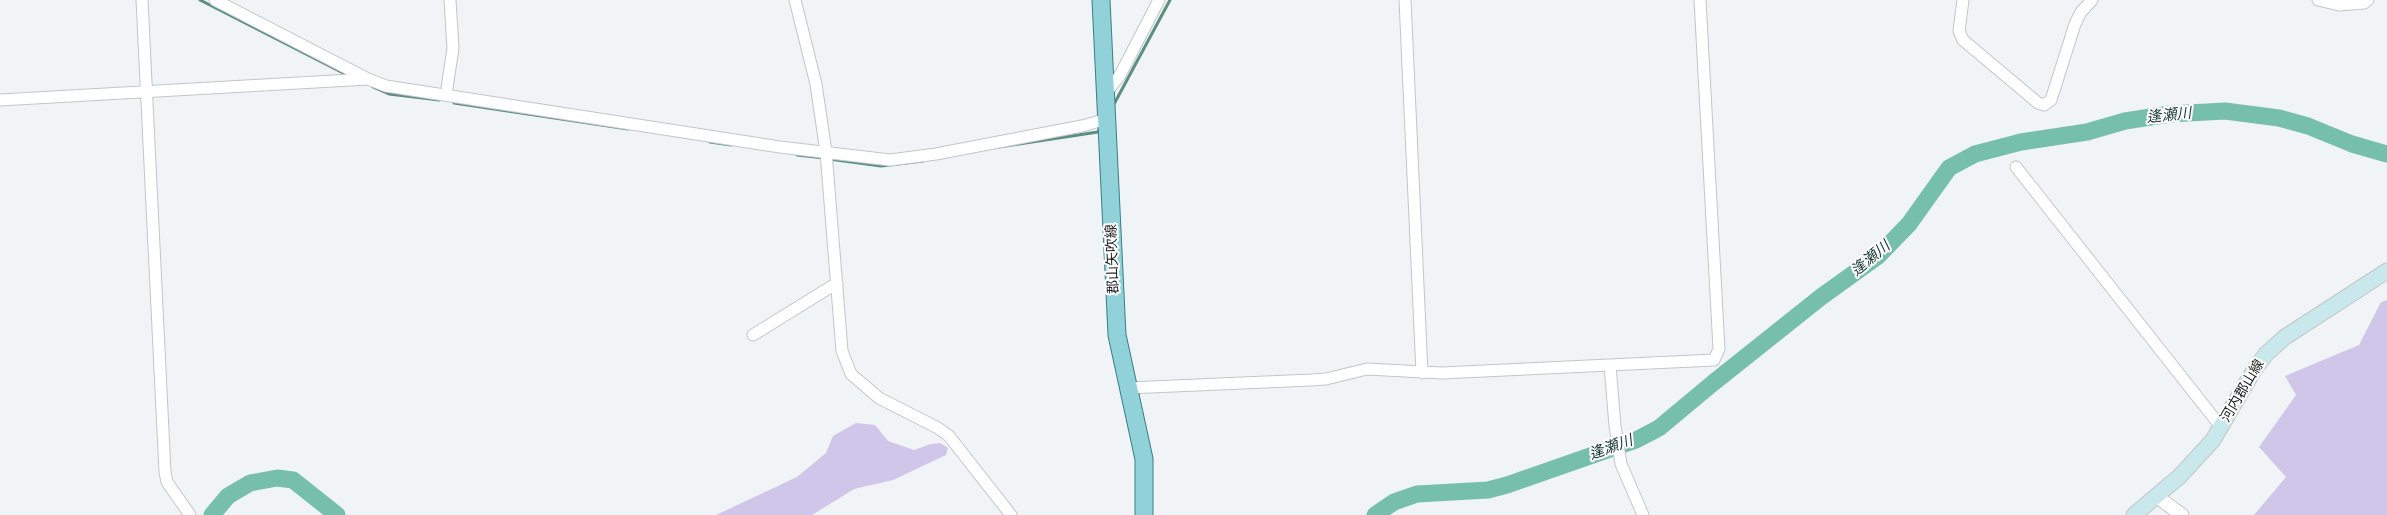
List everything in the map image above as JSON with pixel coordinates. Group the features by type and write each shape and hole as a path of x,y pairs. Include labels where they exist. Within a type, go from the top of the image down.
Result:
{"main road":[{"name":"郡山矢吹線","path":"1101,0 1117,335 1144,459 1144,515"},
{"name":"河内郡山線","path":"2134,515 2195,462 2222,428 2254,370 2266,354 2285,337 2387,271"}],"street":[{"path":"142,0 148,92 165,472 167,482 188,512"},
{"path":"215,0 368,79 392,88 826,152 890,160 952,151 1082,126 1107,119"},
{"path":"446,95 452,48 450,0"},
{"path":"795,0 816,84 826,152 842,351 851,374 879,398 938,428 949,436 1011,515"},
{"path":"1106,93 1120,75 1159,0"},
{"path":"1404,0 1422,373"},
{"path":"1128,388 1326,379 1367,369 1386,368 1422,373 1710,362 1714,360 1719,353 1700,0"},
{"path":"1963,0 1959,28 1963,40 2041,105 2051,100 2075,24 2081,12 2092,0"},
{"path":"2318,0 2339,5 2364,3 2368,0"},
{"path":"0,100 368,79"},
{"path":"2016,167 2222,428"},
{"path":"753,335 837,282"},
{"path":"1610,365 1615,426 1621,464 1643,515"},
{"path":"2156,496 2182,515"}],"shaded area":[{"path":"2387,300 2387,515 2254,515 2286,477 2259,447 2296,395 2285,376 2359,345 2381,302"},
{"path":"856,423 875,425 888,441 914,450 931,444 940,443 948,448 946,455 893,480 854,489 812,515 716,515 797,477 826,453 833,436"}],"waterway":[{"path":"200,0 349,76"},
{"path":"1113,106 1170,0"},
{"path":"373,87 389,94 439,100"},
{"path":"454,103 628,129"},
{"name":"逢瀬川","path":"1375,515 1394,502 1417,494 1488,490 1507,485 1636,440 1659,428 1821,297 1878,256 1909,224 1949,168 1975,154 2021,142 2087,132 2125,121 2170,114 2225,111 2279,118 2308,126 2352,144 2387,154"},
{"path":"999,147 1098,132 1100,128"},
{"path":"710,142 731,145"},
{"path":"797,155 824,158"},
{"path":"829,159 881,166 923,161"},
{"name":"逢瀬川","path":"212,515 228,496 250,483 277,478 293,480 337,515"}]}
